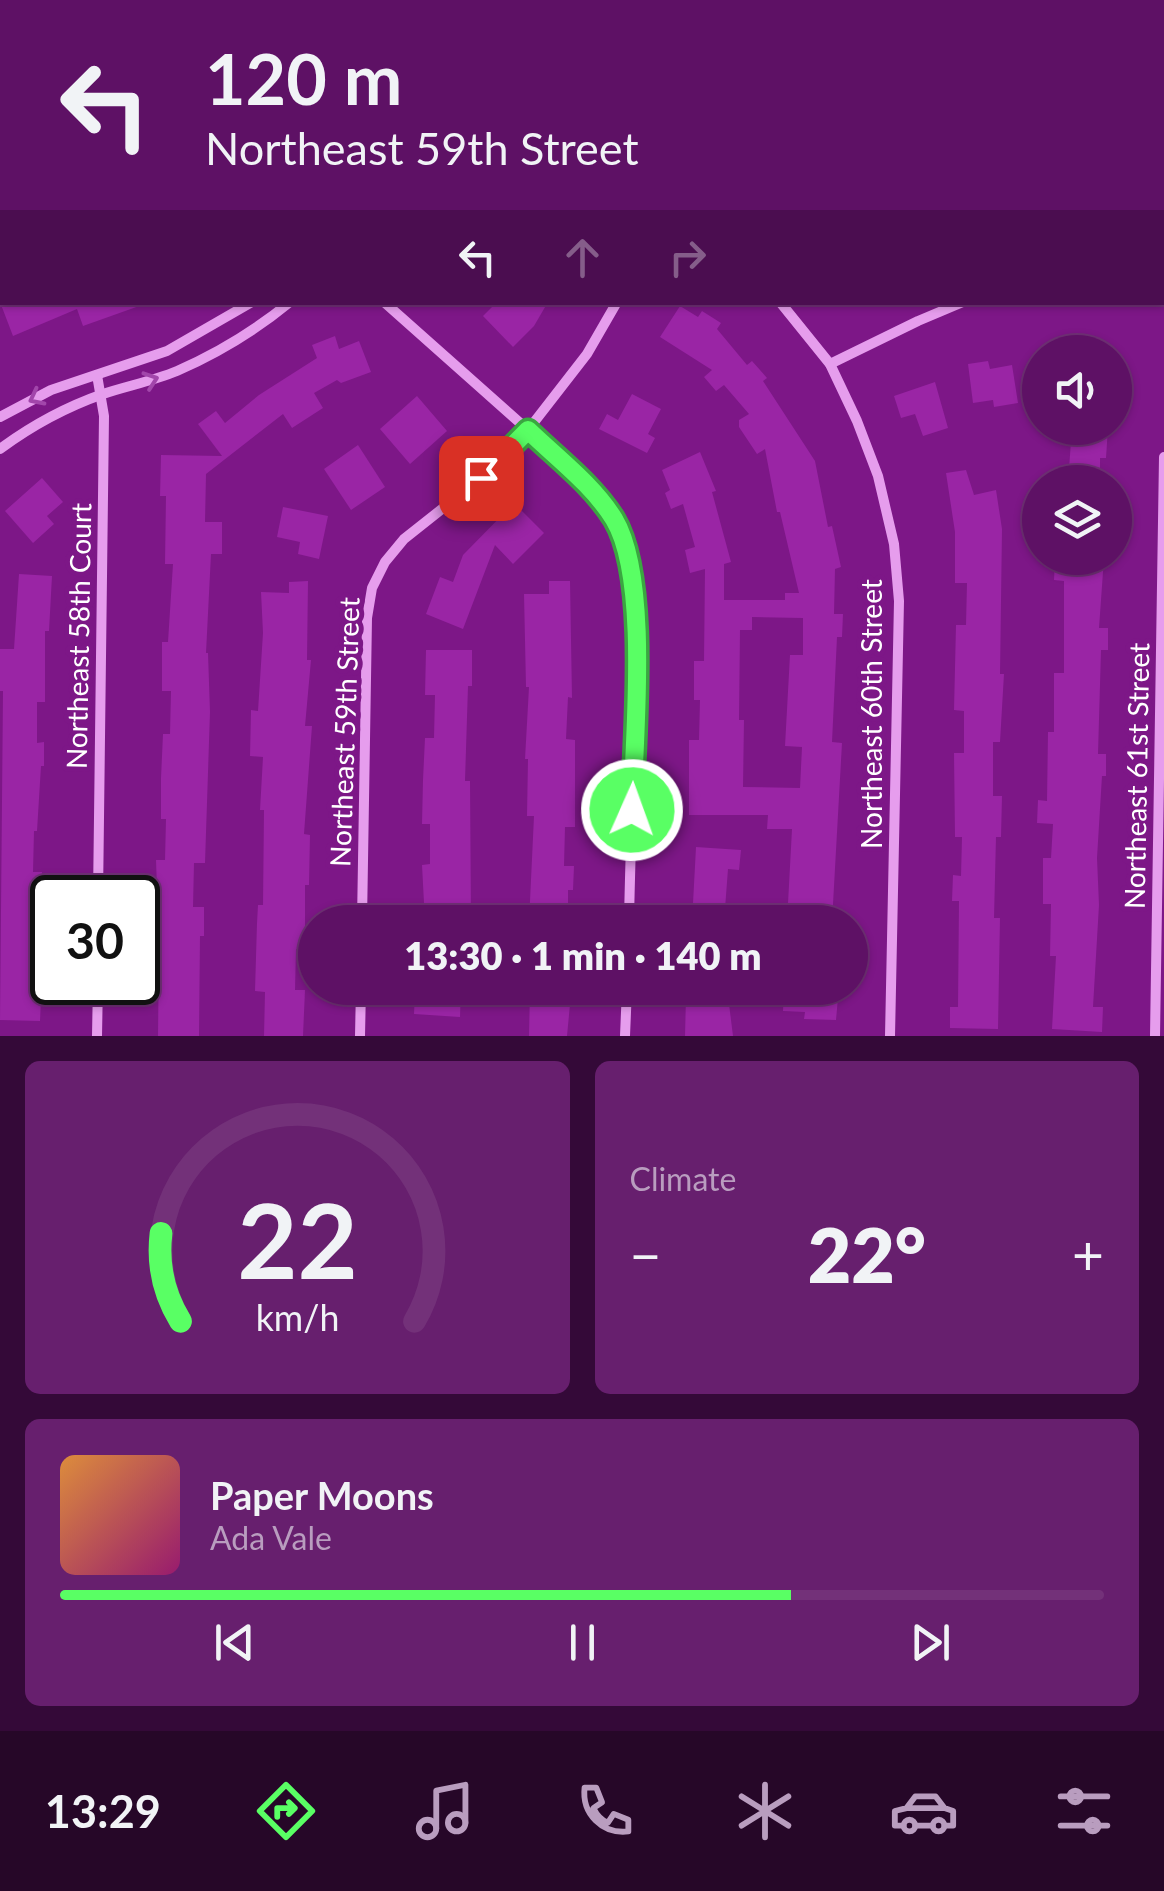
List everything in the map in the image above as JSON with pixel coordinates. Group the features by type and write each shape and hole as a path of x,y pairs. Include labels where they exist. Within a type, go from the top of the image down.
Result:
{"street":[{"path":"0,418 50,390 167,351 247,305"},
{"path":"0,449 24,431 102,394 175,372 230,344 286,305"},
{"path":"387,305 594,494 613,518 626,545 633,581 637,661 630,905"},
{"name":"Northeast 59th Street","path":"362,905 368,618 372,588 385,562 404,539 481,478 528,430 587,354 614,305"},
{"name":"Northeast 60th Street","path":"782,305 830,364 878,476 894,544 899,601 890,1036"},
{"path":"830,364 956,305"},
{"name":"Northeast 58th Court","path":"97,375 102,394 98,875"},
{"name":"Northeast 61st Street","path":"1155,1036 1164,457"},
{"path":"97,1036 98,1005"},
{"path":"360,1036 361,1005"},
{"path":"625,1036 626,1005"}],"building":[{"path":"1,305 142,305 83,326 77,309 13,336"},
{"path":"494,305 546,305 534,326 513,347 483,316"},
{"path":"680,306 698,317 702,311 721,323 717,329 747,365 752,361 767,378 763,381 815,461 828,527 832,526 841,567 835,569 834,614 843,614 842,637 837,637 832,742 842,743 833,905 788,905 792,829 767,829 768,815 689,815 689,740 699,740 700,700 694,700 694,661 704,661 705,569 690,573 685,550 695,547 683,504 671,509 665,493 670,490 662,470 700,452 716,491 712,492 731,562 724,564 724,600 785,600 785,593 799,593 765,449 757,454 739,427 739,420 749,414 724,385 716,391 704,377 712,370 660,337","holes":["752,617 803,618 803,655 790,655 785,746 802,747 800,788 743,787 740,630 752,630"]},
{"path":"335,336 339,349 359,341 371,372 341,383 337,380 314,393 323,408 292,428 283,414 206,474 205,522 222,522 222,554 211,554 206,653 210,712 205,863 194,863 193,907 204,907 199,1036 158,1036 160,875 157,875 156,860 165,860 161,778 163,734 170,734 171,691 162,691 162,642 168,642 173,564 165,564 166,496 160,496 161,455 222,456 198,424 216,411 225,423 259,395 317,358 312,345"},
{"path":"988,361 990,369 1012,365 1018,403 994,407 993,400 973,403 968,364"},
{"path":"935,382 948,428 923,436 915,414 901,418 894,396"},
{"path":"632,394 661,409 648,434 655,438 647,453 599,429 607,414 618,420"},
{"path":"417,396 447,431 410,464 380,429"},
{"path":"358,445 385,487 351,510 324,469"},
{"path":"1071,445 1107,445 1106,458 1100,458 1100,465 1069,465"},
{"path":"966,470 974,495 996,490 1002,529 1000,674 1004,674 1000,742 993,742 993,796 1002,796 1001,837 996,837 994,918 1000,918 998,1029 950,1028 950,1007 958,1007 959,901 952,901 953,875 961,876 962,837 955,837 954,753 964,753 964,711 954,710 956,625 966,625 967,583 955,583 955,532 946,473"},
{"path":"42,478 63,502 47,516 54,524 33,543 5,511"},
{"path":"514,503 544,533 513,564 495,545 463,629 426,614 440,577 453,582 463,555"},
{"path":"283,507 328,516 319,559 298,554 300,542 277,537"},
{"path":"19,574 52,576 49,631 45,631 45,702 37,702 37,743 44,742 44,766 34,831 33,872 42,875 30,875 30,1005 41,1005 40,1021 0,1020 0,649 14,649"},
{"path":"1054,575 1103,575 1099,628 1108,628 1108,650 1101,650 1098,754 1106,754 1106,776 1102,776 1097,858 1099,905 1093,1007 1103,1007 1102,1032 1052,1029 1056,956 1050,956 1051,904 1043,904 1043,858 1051,858 1053,824 1037,823 1038,800 1047,801 1048,732 1054,732 1054,673 1064,673 1064,581 1054,580"},
{"path":"308,581 307,660 311,660 305,726 312,726 304,834 310,835 309,885 305,885 305,905 298,905 295,990 298,1005 304,1005 303,1036 264,1036 265,992 255,991 258,905 263,905 263,757 250,756 251,710 258,711 263,633 261,592 289,593 289,582"},
{"path":"549,581 570,581 572,698 568,697 566,739 575,740 575,827 565,827 564,866 574,866 573,890 568,890 568,905 530,905 534,816 527,816 529,687 524,594 549,594"},
{"path":"426,650 472,650 465,781 470,781 471,905 424,905 422,865 430,864 430,824 422,824 425,738 434,738 435,695 425,695"},
{"path":"696,847 741,850 739,870 728,869 725,905 693,905"},
{"path":"414,1005 460,1005 460,1017 414,1014"},
{"path":"530,1005 570,1005 567,1036 529,1036"},
{"path":"686,1005 729,1005 733,1036 685,1036"},
{"path":"783,1005 837,1005 836,1020 804,1019 805,1012 783,1011"}],"route":[{"path":"481,478 528,430 584,483 613,518 626,545 633,581 637,661 632,810"}]}
